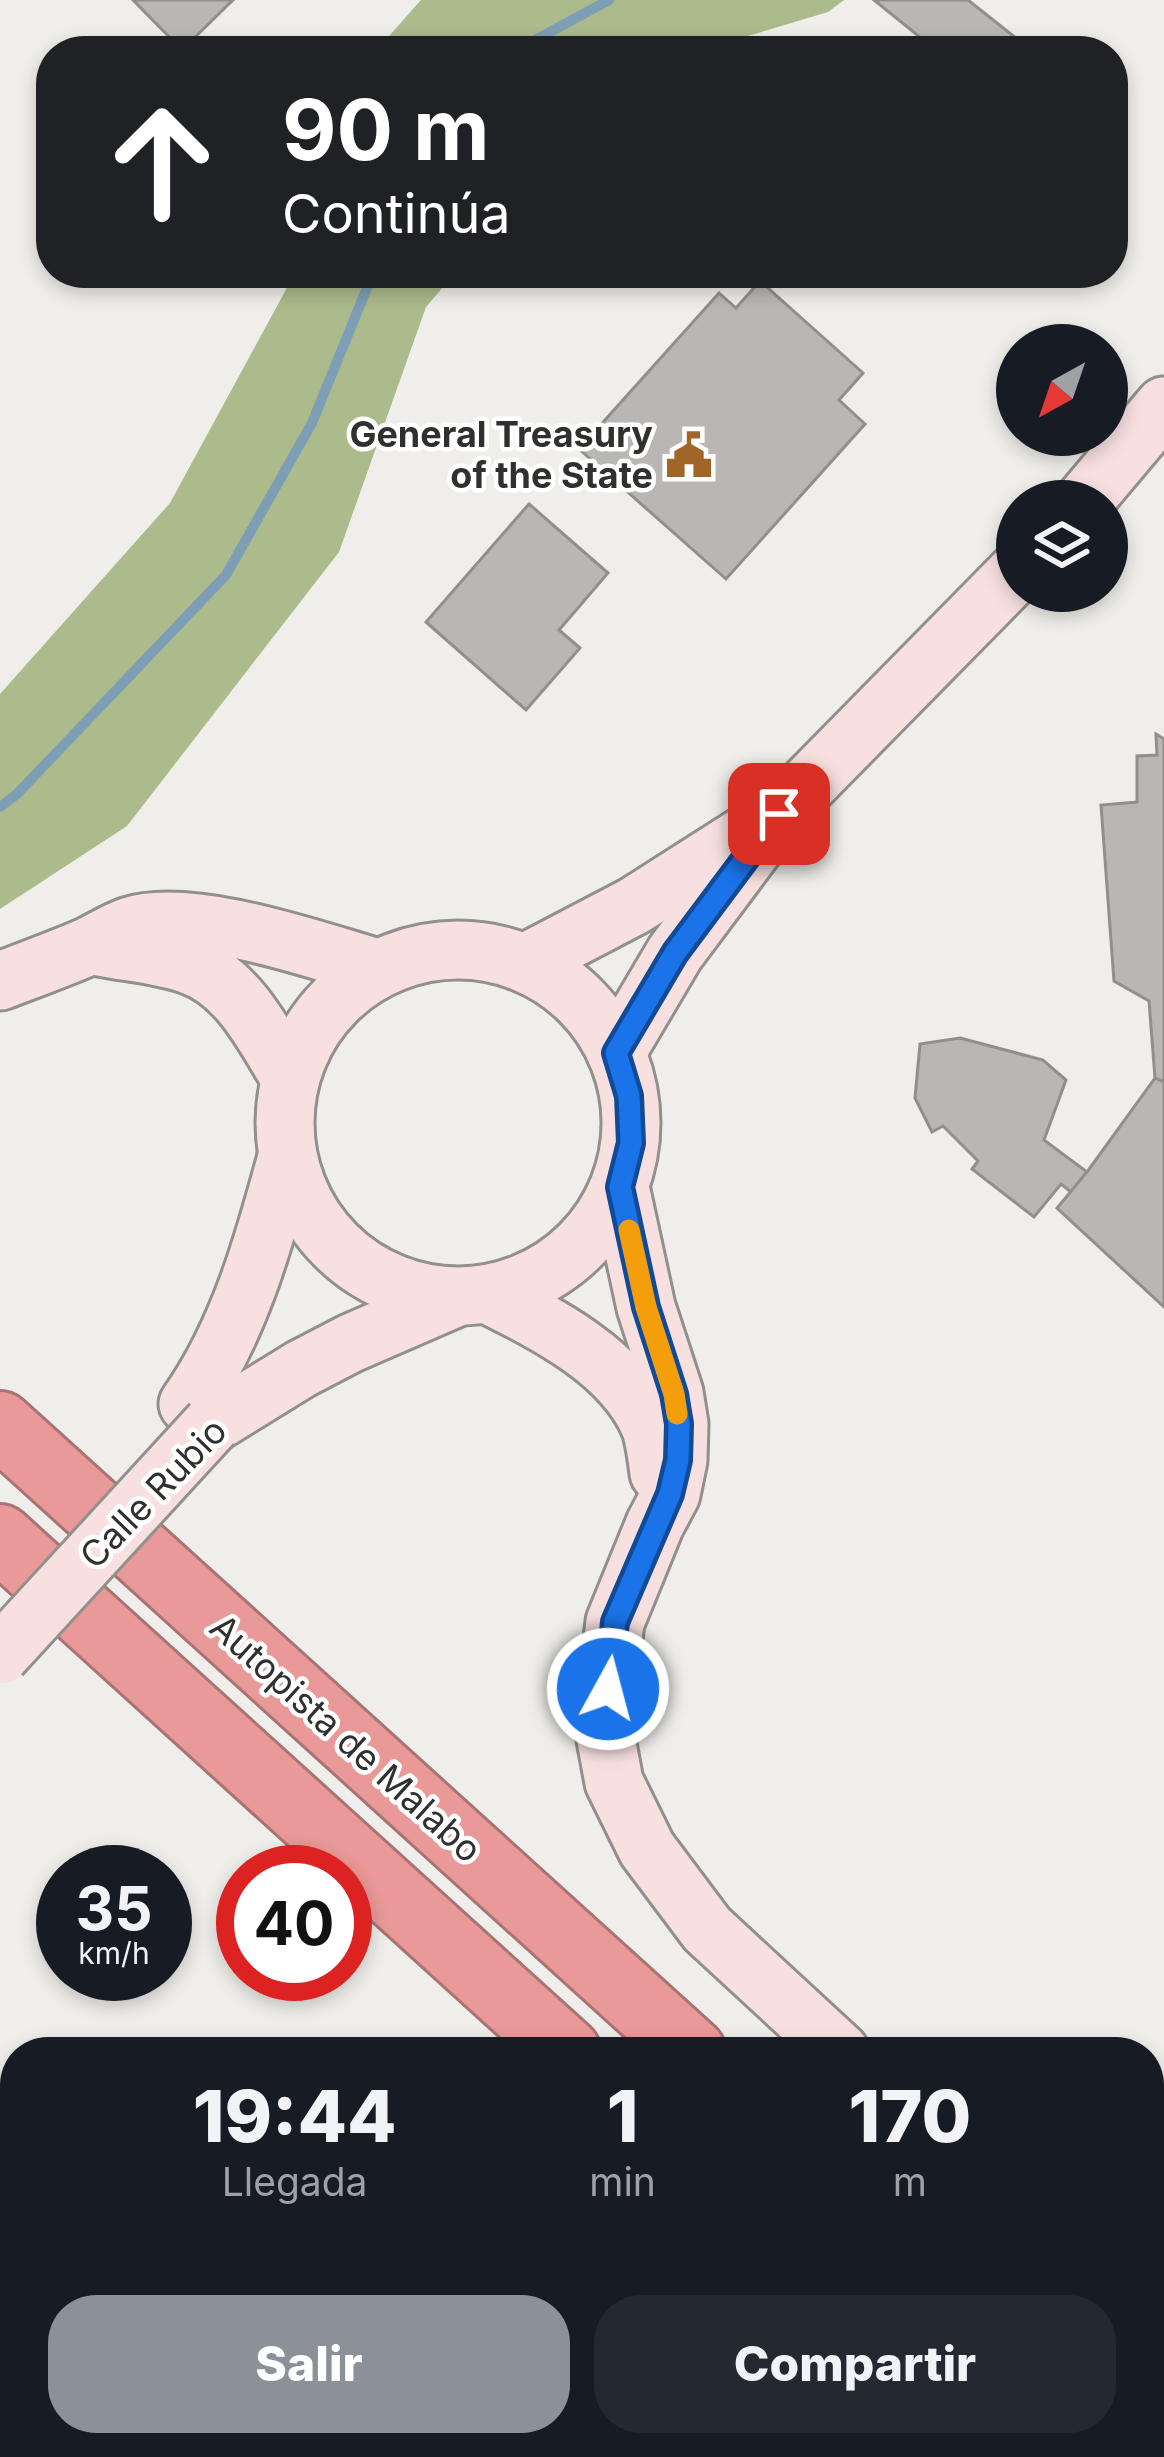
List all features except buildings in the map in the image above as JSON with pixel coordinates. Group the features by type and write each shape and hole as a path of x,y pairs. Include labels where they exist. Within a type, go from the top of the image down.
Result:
{"highway":[{"name":"Autopista de Malabo","path":"0,1425 675,2037"},
{"path":"0,1538 550,2037"}],"street":[{"path":"1102,480 1164,406"},
{"path":"616,1053 675,953 779,814 996,593"},
{"path":"525,963 634,906 779,814"},
{"path":"0,982 128,926 153,921 240,930 377,968"},
{"path":"90,946 169,959 217,979 253,1017 290,1076"},
{"path":"473,1296 544,1275 590,1238 620,1187 631,1143 629,1096 616,1053 594,1016 562,985 525,963 475,950 425,952 377,968 339,995 308,1032 290,1076 284,1115 287,1157 308,1212 347,1257 398,1286 473,1296 552,1327 602,1364 633,1397 650,1426 659,1471 656,1524"},
{"name":"Calle Rubio","path":"0,1655 200,1414 209,1374 272,1212 287,1157"},
{"path":"620,1187 646,1307 679,1424 670,1494 615,1622 603,1723 614,1782 647,1849 706,1929 824,2037"},
{"name":"Calle Rubio","path":"0,1612 200,1414 351,1343 473,1296"}],"green space":[{"path":"421,0 844,0 828,12 748,36 389,36"},
{"path":"287,288 442,288 426,307 339,552 127,826 0,909 0,694 170,503"}],"waterway":[{"path":"543,36 609,0"},
{"path":"0,807 226,575 312,423 367,288"}],"slow traffic":[{"path":"629,1230 677,1414"}],"place":[{"name":"General Treasury of the State","path":"689,455"}],"route":[{"path":"608,1689 615,1622 670,1494 679,1424 646,1307 620,1187 631,1143 629,1096 616,1053 675,953 779,814"}]}
